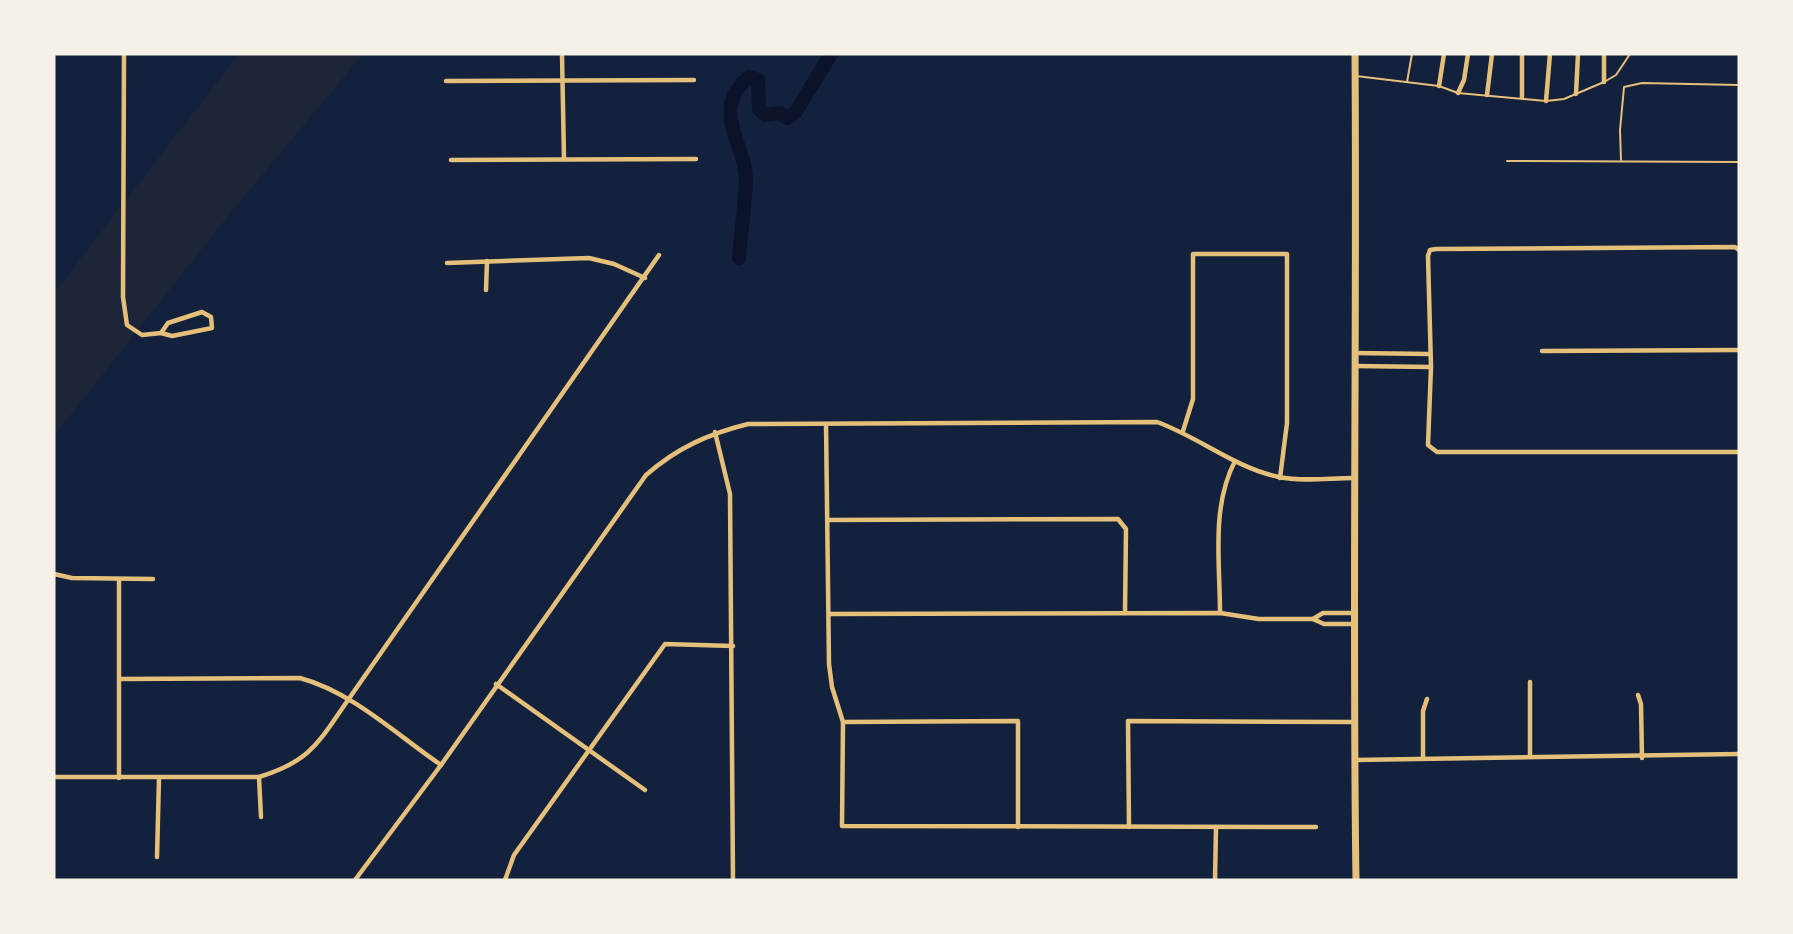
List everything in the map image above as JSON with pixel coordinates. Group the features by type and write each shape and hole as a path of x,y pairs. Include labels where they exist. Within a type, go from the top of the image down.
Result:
{"main road":[{"path":"1355,54 1353,478 1356,613 1354,722 1356,880"}],"street":[{"path":"124,54 123,297 127,325 142,334 161,333 172,336 212,328 211,317 202,312 181,317 168,323 161,333"},
{"path":"562,54 564,159"},
{"path":"1439,87 1444,54"},
{"path":"1458,93 1464,80 1468,54"},
{"path":"1487,95 1492,54"},
{"path":"1522,54 1522,97"},
{"path":"1546,101 1550,54"},
{"path":"1576,94 1578,54"},
{"path":"1604,54 1604,82"},
{"path":"446,81 562,78 694,80"},
{"path":"451,160 696,159"},
{"path":"1739,249 1723,247 1430,250 1431,367 1428,445 1437,453 1739,452"},
{"path":"1183,431 1194,399 1193,254 1287,254 1287,423 1280,478"},
{"path":"54,777 259,777 285,769 302,760 348,700 659,255"},
{"path":"447,263 590,258 614,264 645,278"},
{"path":"486,290 487,261"},
{"path":"1542,351 1739,350"},
{"path":"1354,353 1430,354"},
{"path":"1354,366 1431,367"},
{"path":"355,880 441,765 496,684 646,476 668,456 715,432 747,424 1157,422 1183,431 1234,461 1280,478 1353,478"},
{"path":"826,424 829,664 843,722 842,826 1316,828"},
{"path":"715,432 730,494 733,646 733,880"},
{"path":"1220,613 1219,505 1225,480 1234,461"},
{"path":"828,520 1118,519 1126,529 1125,613"},
{"path":"54,574 72,578 153,579"},
{"path":"119,580 119,778"},
{"path":"830,614 1220,613 1259,619 1313,619 1324,624 1356,624"},
{"path":"1313,619 1323,613 1356,613"},
{"path":"505,880 514,855 665,644 733,646"},
{"path":"120,679 300,678 321,684 348,700 441,765"},
{"path":"1530,682 1530,756"},
{"path":"496,684 645,790"},
{"path":"1638,695 1641,704 1642,758"},
{"path":"1423,758 1424,711 1427,699"},
{"path":"843,722 1018,721 1018,827"},
{"path":"1129,827 1128,721 1354,722"},
{"path":"1355,760 1530,756 1642,758 1739,754"},
{"path":"259,777 261,817"},
{"path":"157,857 159,778"},
{"path":"1215,880 1216,827"}],"lane":[{"path":"1407,82 1412,54"},
{"path":"1356,76 1439,87 1458,93 1522,97 1546,101 1576,94 1604,82 1616,75 1630,54"},
{"path":"1621,161 1620,130 1624,87 1642,83 1739,85"},
{"path":"1507,161 1739,162"}],"shaded area":[{"path":"239,54 363,54 232,211 54,436 54,293"}],"waterway":[{"path":"739,258 746,180 730,115 737,89 749,77 758,80 759,109 765,115 780,113 787,118 795,113 831,54"}]}
